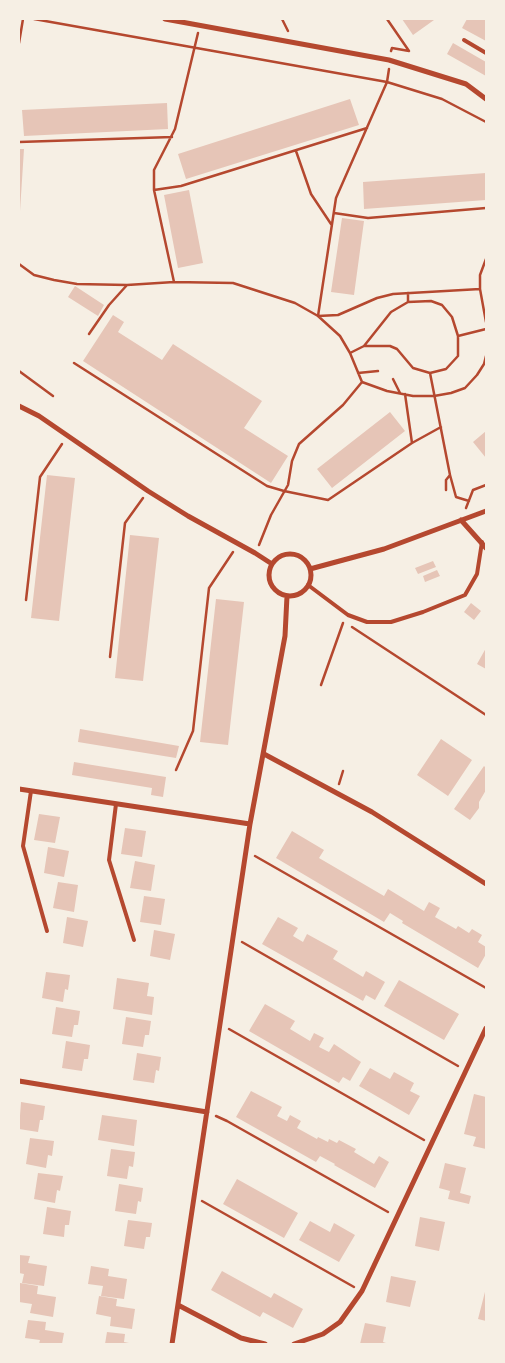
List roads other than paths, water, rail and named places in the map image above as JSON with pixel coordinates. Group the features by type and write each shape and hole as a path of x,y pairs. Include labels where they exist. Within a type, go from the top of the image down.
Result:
{"street":[{"path":"165,19 389,60 466,84 486,98"},
{"path":"19,406 39,416 148,491 272,564"},
{"path":"310,569 384,548 486,511"},
{"path":"461,520 486,548"},
{"path":"289,554 299,555 306,560 310,569 311,578 308,585 296,595 287,596 278,592 270,584 269,574 272,564 278,557 289,554"},
{"path":"172,1344 245,852 286,636 287,596"},
{"path":"264,754 372,812 486,884"},
{"path":"19,789 250,824"},
{"path":"294,1344 323,1334 340,1322 362,1292 466,1071 485,1036 486,1028"},
{"path":"19,1081 207,1112"},
{"path":"178,1305 241,1338 265,1344"}],"lane":[{"path":"464,40 486,53"},
{"path":"308,585 348,615 367,622 391,622 423,612 465,595 477,574 482,542"},
{"path":"31,791 23,846 47,931"},
{"path":"116,804 109,860 134,940"}]}
